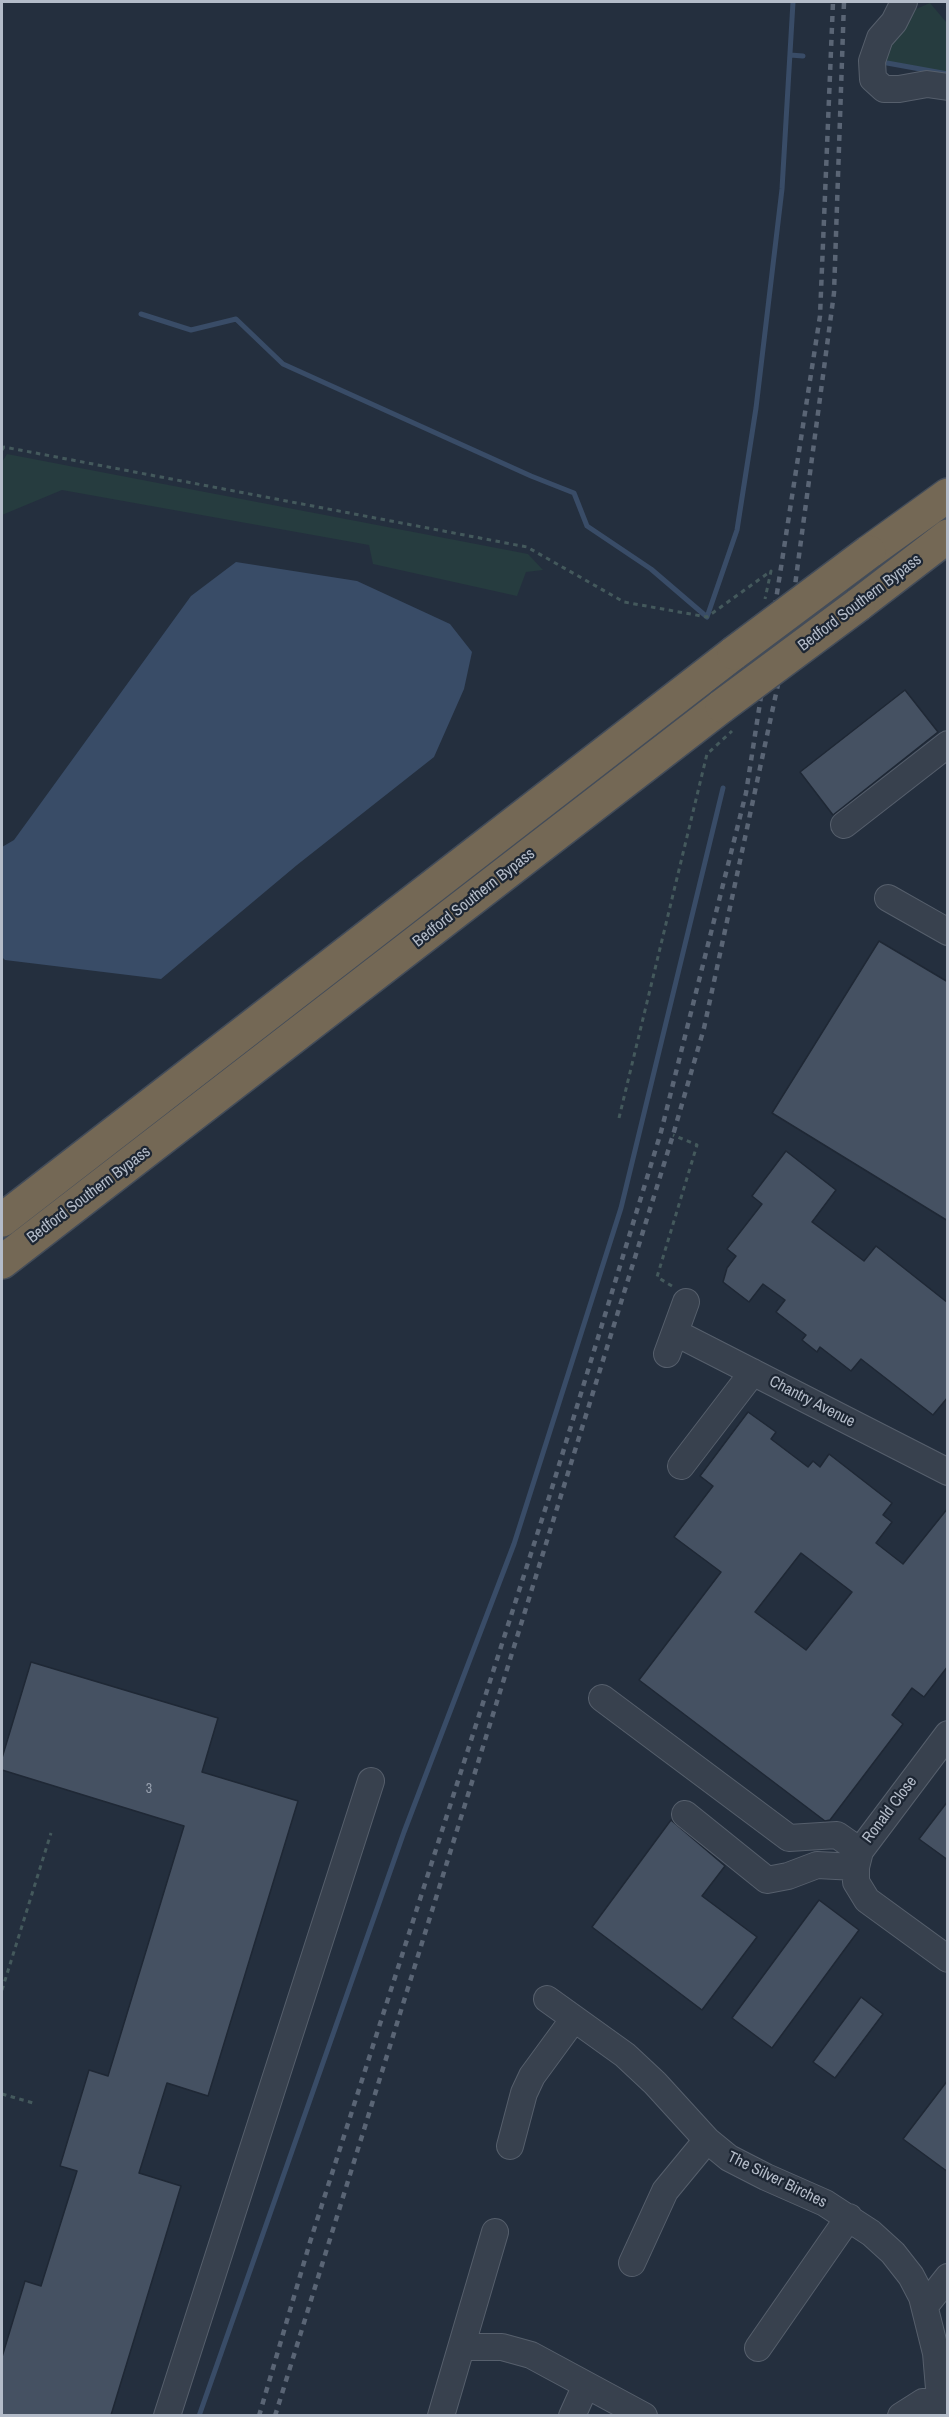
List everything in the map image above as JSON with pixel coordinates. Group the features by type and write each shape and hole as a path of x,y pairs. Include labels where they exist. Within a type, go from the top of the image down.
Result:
{"highway":[{"name":"Bedford Southern Bypass","path":"2,1220 734,653 948,495"},
{"name":"Bedford Southern Bypass","path":"2,1262 728,714 858,605 948,536"}],"street":[{"path":"904,2 894,22 880,38 872,61 873,79 884,89 927,84 948,87"},
{"path":"844,825 948,744"},
{"path":"888,898 948,932"},
{"name":"Chantry Avenue","path":"686,1302 671,1343 753,1372 948,1472"},
{"path":"681,1466 753,1372"},
{"path":"602,1698 789,1838 837,1835 858,1859 856,1882 867,1900 948,1959"},
{"name":"Ronald Close","path":"858,1859 947,1735"},
{"path":"167,2415 371,1780"},
{"path":"685,1814 767,1880 788,1876 817,1864 858,1859"},
{"name":"The Silver Birches","path":"547,1999 573,2020 625,2055 655,2083 707,2140 729,2158 825,2203 871,2232 893,2253 911,2276 925,2306 944,2401"},
{"path":"510,2146 524,2093 532,2076 573,2020"},
{"path":"632,2263 665,2191 707,2140"},
{"path":"758,2348 767,2319 849,2217"},
{"path":"441,2415 463,2347 495,2232"},
{"path":"925,2306 948,2277"},
{"path":"463,2347 502,2347 531,2355 644,2415"},
{"path":"572,2415 586,2385"},
{"path":"901,2415 923,2402 944,2401"}],"path":[{"path":"2,450 4,447 15,449 527,547 624,602 707,617 771,572 763,606"},
{"path":"619,1118 707,754 732,734 728,714"},
{"path":"673,1135 697,1145 657,1277 675,1288 686,1302"},
{"path":"2,1990 51,1833"},
{"path":"2,2094 33,2103"}],"green space":[{"path":"930,3 947,23 947,72 887,63 881,49 896,37 916,9"},
{"path":"7,454 528,554 543,570 526,572 517,596 373,564 369,545 62,490 2,515 2,462"}],"water":[{"path":"236,562 357,581 450,624 472,652 464,689 434,757 297,865 161,979 5,960 2,957 2,847 14,840 191,596"}],"building":[{"path":"905,690 938,732 833,815 800,772"},
{"path":"879,941 948,982 948,1221 772,1113"},
{"path":"786,1151 836,1190 812,1222 864,1261 876,1246 948,1303 948,1397 933,1415 861,1359 851,1371 820,1347 817,1352 802,1340 806,1335 776,1312 785,1300 763,1284 749,1302 723,1282 727,1268 736,1256 727,1249 762,1204 752,1196"},
{"path":"748,1412 776,1432 771,1439 808,1467 813,1461 820,1467 829,1454 892,1503 883,1515 892,1522 876,1543 903,1564 948,1508 948,1666 924,1697 912,1688 892,1715 903,1724 830,1820 825,1821 639,1680 721,1572 674,1537 713,1486 700,1476","holes":["801,1553 852,1592 806,1650 755,1612"]},
{"path":"31,1662 218,1718 202,1772 298,1801 208,2096 167,2083 139,2173 181,2186 111,2415 2,2415 2,2357 25,2281 41,2286 77,2171 60,2166 89,2070 108,2076 184,1826 2,1770 2,1758"},
{"path":"948,1801 948,1860 919,1839"},
{"path":"671,1820 725,1866 702,1896 757,1937 702,2010 592,1927"},
{"path":"819,1900 859,1930 772,2048 732,2018"},
{"path":"861,1997 883,2014 835,2078 813,2062"},
{"path":"948,2080 948,2172 903,2139"}],"waterway":[{"path":"141,314 191,330 236,319 283,364 531,476 574,493 587,526 651,569 707,617 737,530 756,408 782,189 793,2"},
{"path":"790,55 803,56"},
{"path":"887,63 948,74"},
{"path":"199,2416 404,1832 514,1544 621,1208 723,788"}],"railway":[{"path":"259,2416 310,2242 552,1488 661,1132 746,793 820,316 833,2"},
{"path":"275,2416 673,1135 704,1028 788,638 834,293 844,2"}]}
